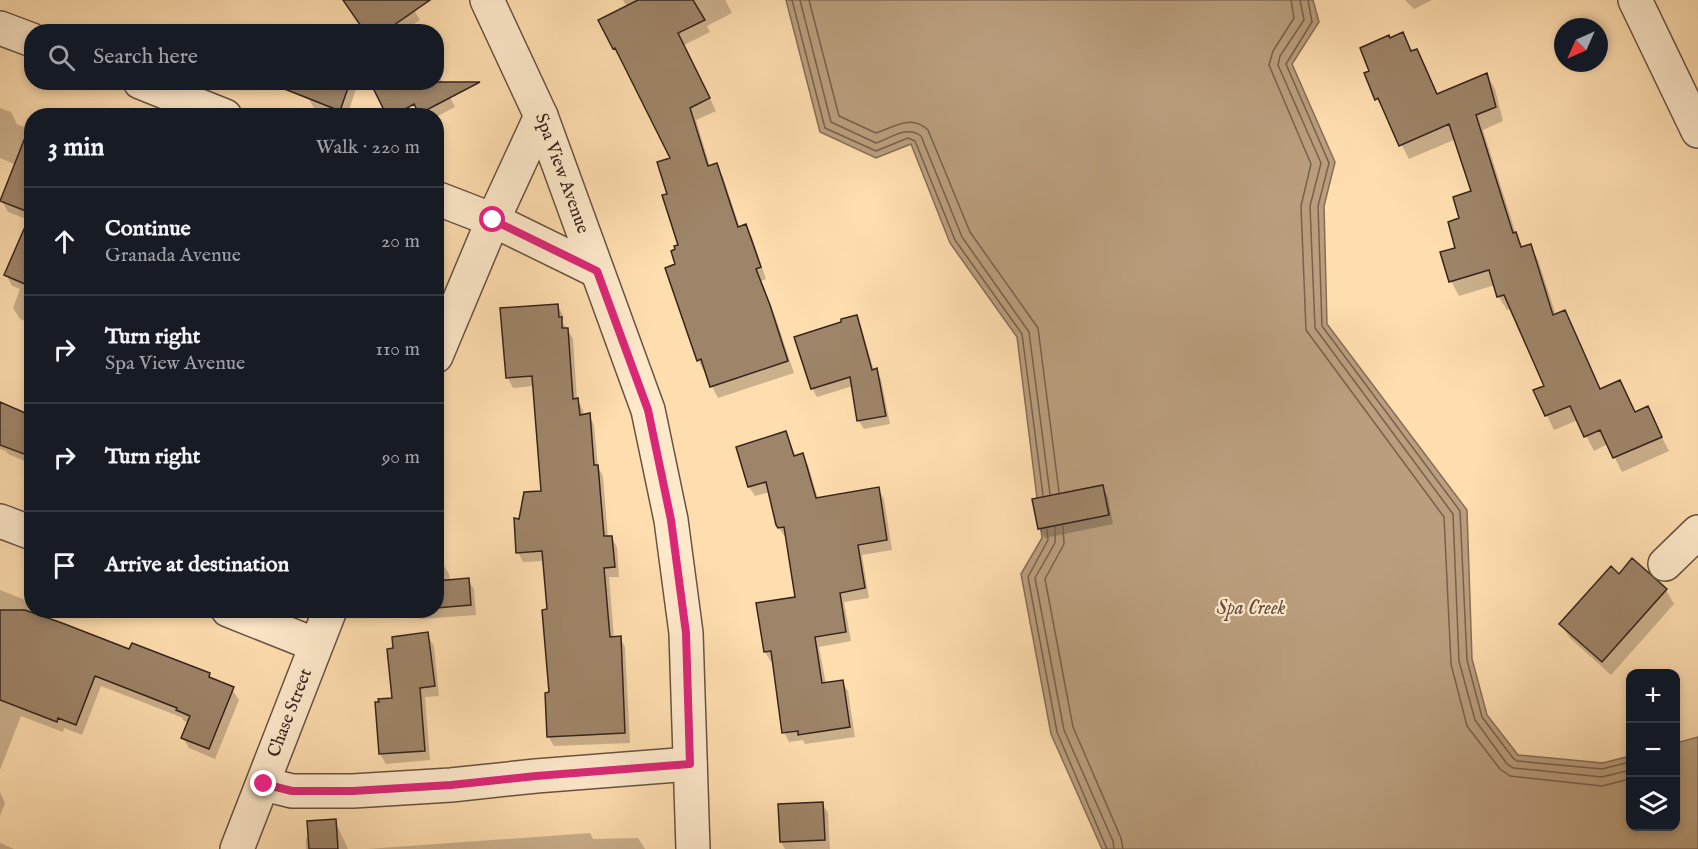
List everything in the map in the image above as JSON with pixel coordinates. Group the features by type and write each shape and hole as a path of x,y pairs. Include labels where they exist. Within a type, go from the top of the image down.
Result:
{"street":[{"name":"Spa View Avenue","path":"487,0 541,116 648,410 671,520 686,633 693,849"},
{"path":"1635,0 1698,131"},
{"path":"0,28 24,37"},
{"path":"160,90 205,108"},
{"path":"444,337 493,220 541,116"},
{"path":"444,201 493,220 597,271"},
{"path":"0,521 24,530"},
{"path":"1665,564 1698,532"},
{"path":"248,618 316,645"},
{"name":"Chase Street","path":"237,849 327,618"},
{"path":"264,784 292,791 353,791 451,785 690,764"}],"water":[{"name":"Spa Creek","path":"786,0 1313,0 1319,22 1292,64 1335,162 1324,206 1327,324 1467,510 1472,659 1487,715 1518,755 1603,763 1626,757 1626,831 1680,831 1680,742 1698,737 1698,849 1102,849 1051,734 1021,574 1042,538 1017,337 950,243 911,144 876,158 820,132"}],"building":[{"path":"343,0 430,0 396,24 360,24"},
{"path":"638,0 693,0 705,20 678,33 710,98 690,108 708,166 717,163 738,227 746,224 761,267 756,269 788,361 710,387 701,359 697,361 665,268 675,264 671,251 675,249 674,246 678,245 662,195 667,194 657,162 670,158 615,48 613,49 598,20"},
{"path":"1403,32 1411,51 1417,49 1437,94 1487,73 1496,107 1476,115 1513,233 1516,232 1521,247 1531,244 1553,315 1565,310 1600,389 1620,380 1635,412 1648,406 1662,437 1613,458 1600,430 1584,437 1570,406 1545,416 1533,390 1544,386 1504,295 1497,297 1489,270 1449,282 1440,252 1455,248 1448,222 1459,218 1453,197 1471,191 1449,124 1399,146 1378,98 1375,100 1364,73 1369,71 1360,48 1389,35 1390,38"},
{"path":"444,82 480,82 430,108 416,108 414,104 407,108 383,108 374,90 444,90"},
{"path":"287,90 347,90 341,108 332,108"},
{"path":"24,140 24,210 0,201"},
{"path":"24,229 24,284 4,275"},
{"path":"558,304 559,317 562,317 562,328 568,328 573,399 578,398 580,415 590,413 594,465 598,465 604,536 612,536 615,567 604,568 610,637 621,636 625,733 547,737 545,693 549,692 542,610 547,609 542,551 516,553 514,518 519,519 524,492 541,491 532,376 506,378 500,308"},
{"path":"857,315 872,370 877,368 886,416 857,421 850,377 811,389 794,337"},
{"path":"0,402 24,412 24,454 0,445"},
{"path":"786,431 794,456 803,453 816,498 879,487 887,540 858,545 865,588 840,593 846,632 815,637 822,683 843,680 850,727 798,735 798,731 782,733 771,651 764,652 756,603 795,597 784,527 778,528 776,525 766,482 748,487 736,447"},
{"path":"1103,485 1109,515 1038,529 1032,499"},
{"path":"1632,558 1667,589 1602,662 1559,624 1611,566 1619,574"},
{"path":"469,578 471,605 444,607 444,580"},
{"path":"0,610 24,610 24,618 48,618 129,649 132,643 210,673 209,677 234,687 209,749 181,738 190,716 176,710 177,708 95,676 76,725 58,718 57,722 0,700"},
{"path":"428,632 435,686 420,688 425,751 379,754 375,702 379,702 378,699 392,698 387,649 393,648 392,637"},
{"path":"823,802 825,840 780,842 778,804"},
{"path":"336,819 338,849 309,849 307,821"}],"route":[{"path":"264,784 292,791 353,791 451,785 690,764 686,633 671,520 648,410 597,271 493,220"}]}
